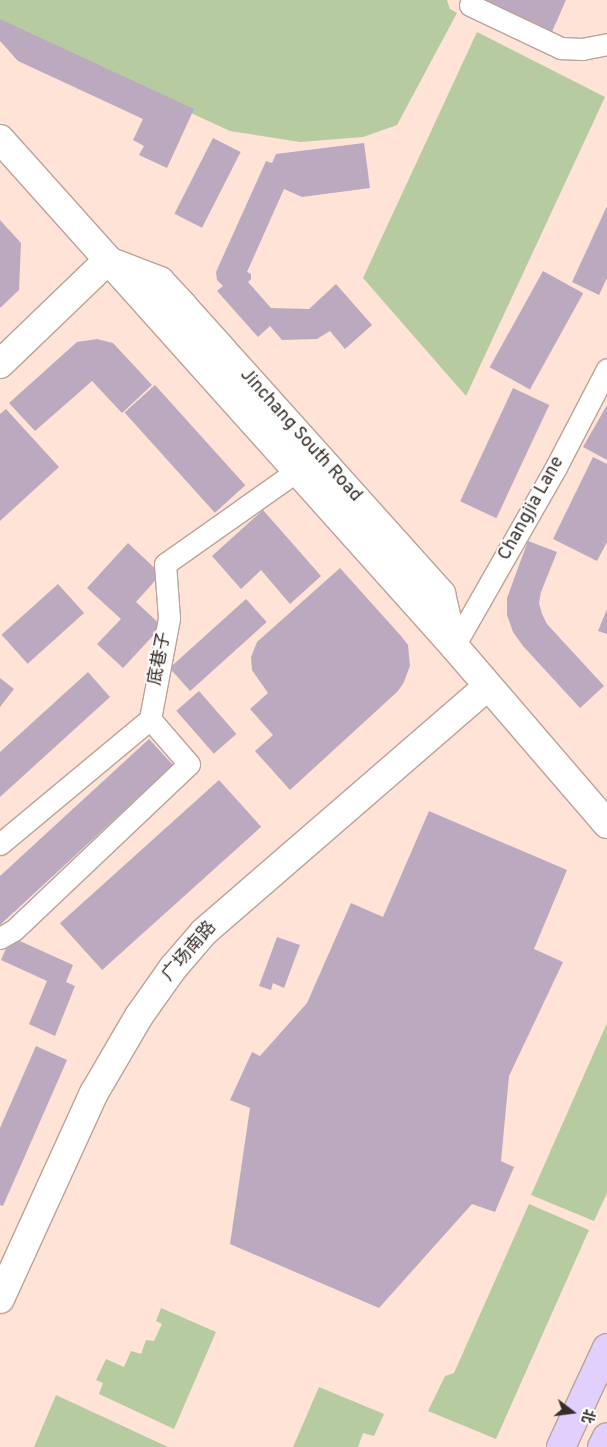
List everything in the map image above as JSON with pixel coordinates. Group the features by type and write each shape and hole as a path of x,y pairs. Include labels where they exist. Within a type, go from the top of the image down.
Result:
{"main road":[{"path":"561,1447 607,1348"},
{"path":"602,1447 607,1437"}],"street":[{"path":"470,5 561,48 582,49 607,44"},
{"name":"Jinchang South Road","path":"0,138 107,261 454,646 604,822"},
{"path":"0,364 107,261"},
{"name":"Jinchang South Road","path":"107,261 160,281 172,293 441,594 454,646"},
{"name":"Changjia Lane","path":"454,646 556,467 607,370"},
{"name":"底巷子","path":"150,719 169,618 165,564 296,471"},
{"name":"广场南路","path":"0,1299 94,1093 139,1016 173,968 204,932 219,918 487,687"},
{"path":"0,844 150,719 189,764 14,930 0,938"}],"green space":[{"path":"0,0 447,0 450,9 457,13 397,125 363,137 300,142 230,131 0,25"},
{"path":"477,32 605,97 466,396 363,278"},
{"path":"607,1023 607,1193 594,1221 531,1195"},
{"path":"529,1204 589,1230 496,1439 428,1411 445,1376 454,1373"},
{"path":"161,1308 216,1332 174,1429 99,1394 103,1383 96,1380 106,1359 124,1367 131,1351 141,1354 146,1340 154,1341 162,1324 156,1321"},
{"path":"319,1387 384,1414 374,1436 363,1433 358,1447 293,1447"},
{"path":"56,1395 168,1447 34,1447"}],"building":[{"path":"484,0 566,0 551,34"},
{"path":"0,19 194,109 167,168 139,155 144,146 133,140 143,119 18,61 0,41"},
{"path":"213,138 241,152 202,228 174,214"},
{"path":"364,143 370,188 302,197 284,189 247,272 251,274 251,279 248,282 271,308 309,309 336,284 372,325 345,349 330,331 317,339 282,340 270,326 258,337 217,291 223,286 217,280 216,272 266,161 272,163 276,154"},
{"path":"607,206 607,278 599,295 572,282"},
{"path":"0,220 21,243 19,290 0,308"},
{"path":"543,271 583,293 530,390 490,367"},
{"path":"97,339 113,343 152,385 122,413 92,381 35,431 9,403 77,342"},
{"path":"155,385 245,485 215,513 125,412"},
{"path":"513,388 549,405 496,518 460,501"},
{"path":"607,405 607,460 583,447"},
{"path":"6,409 59,467 0,521 0,414"},
{"path":"593,457 607,464 607,542 597,561 553,539"},
{"path":"263,510 321,576 290,604 261,570 241,589 212,556"},
{"path":"528,541 557,552 541,592 539,603 547,624 604,686 580,708 523,646 513,632 507,615 507,598"},
{"path":"128,543 161,574 136,602 162,626 123,668 97,644 121,619 87,588"},
{"path":"340,568 408,645 410,666 403,684 397,692 290,790 255,751 273,735 250,709 268,693 252,670 251,657 257,642"},
{"path":"58,584 84,613 28,664 2,635"},
{"path":"246,599 267,622 190,691 169,668"},
{"path":"607,609 607,634 598,631"},
{"path":"88,672 110,697 0,797 0,752"},
{"path":"0,678 14,689 0,707"},
{"path":"199,691 236,734 214,754 176,711"},
{"path":"149,739 173,765 0,925 0,876"},
{"path":"219,780 261,827 102,970 60,923"},
{"path":"429,811 567,870 534,949 563,962 509,1076 501,1161 514,1167 495,1212 472,1204 379,1308 230,1244 250,1108 230,1100 252,1052 260,1056 307,1003 351,903 383,917"},
{"path":"11,937 73,965 66,982 75,986 55,1036 29,1024 47,981 1,960"},
{"path":"277,937 300,945 284,988 273,983 271,990 259,986"},
{"path":"36,1046 67,1060 3,1206 0,1205 0,1128"}]}
